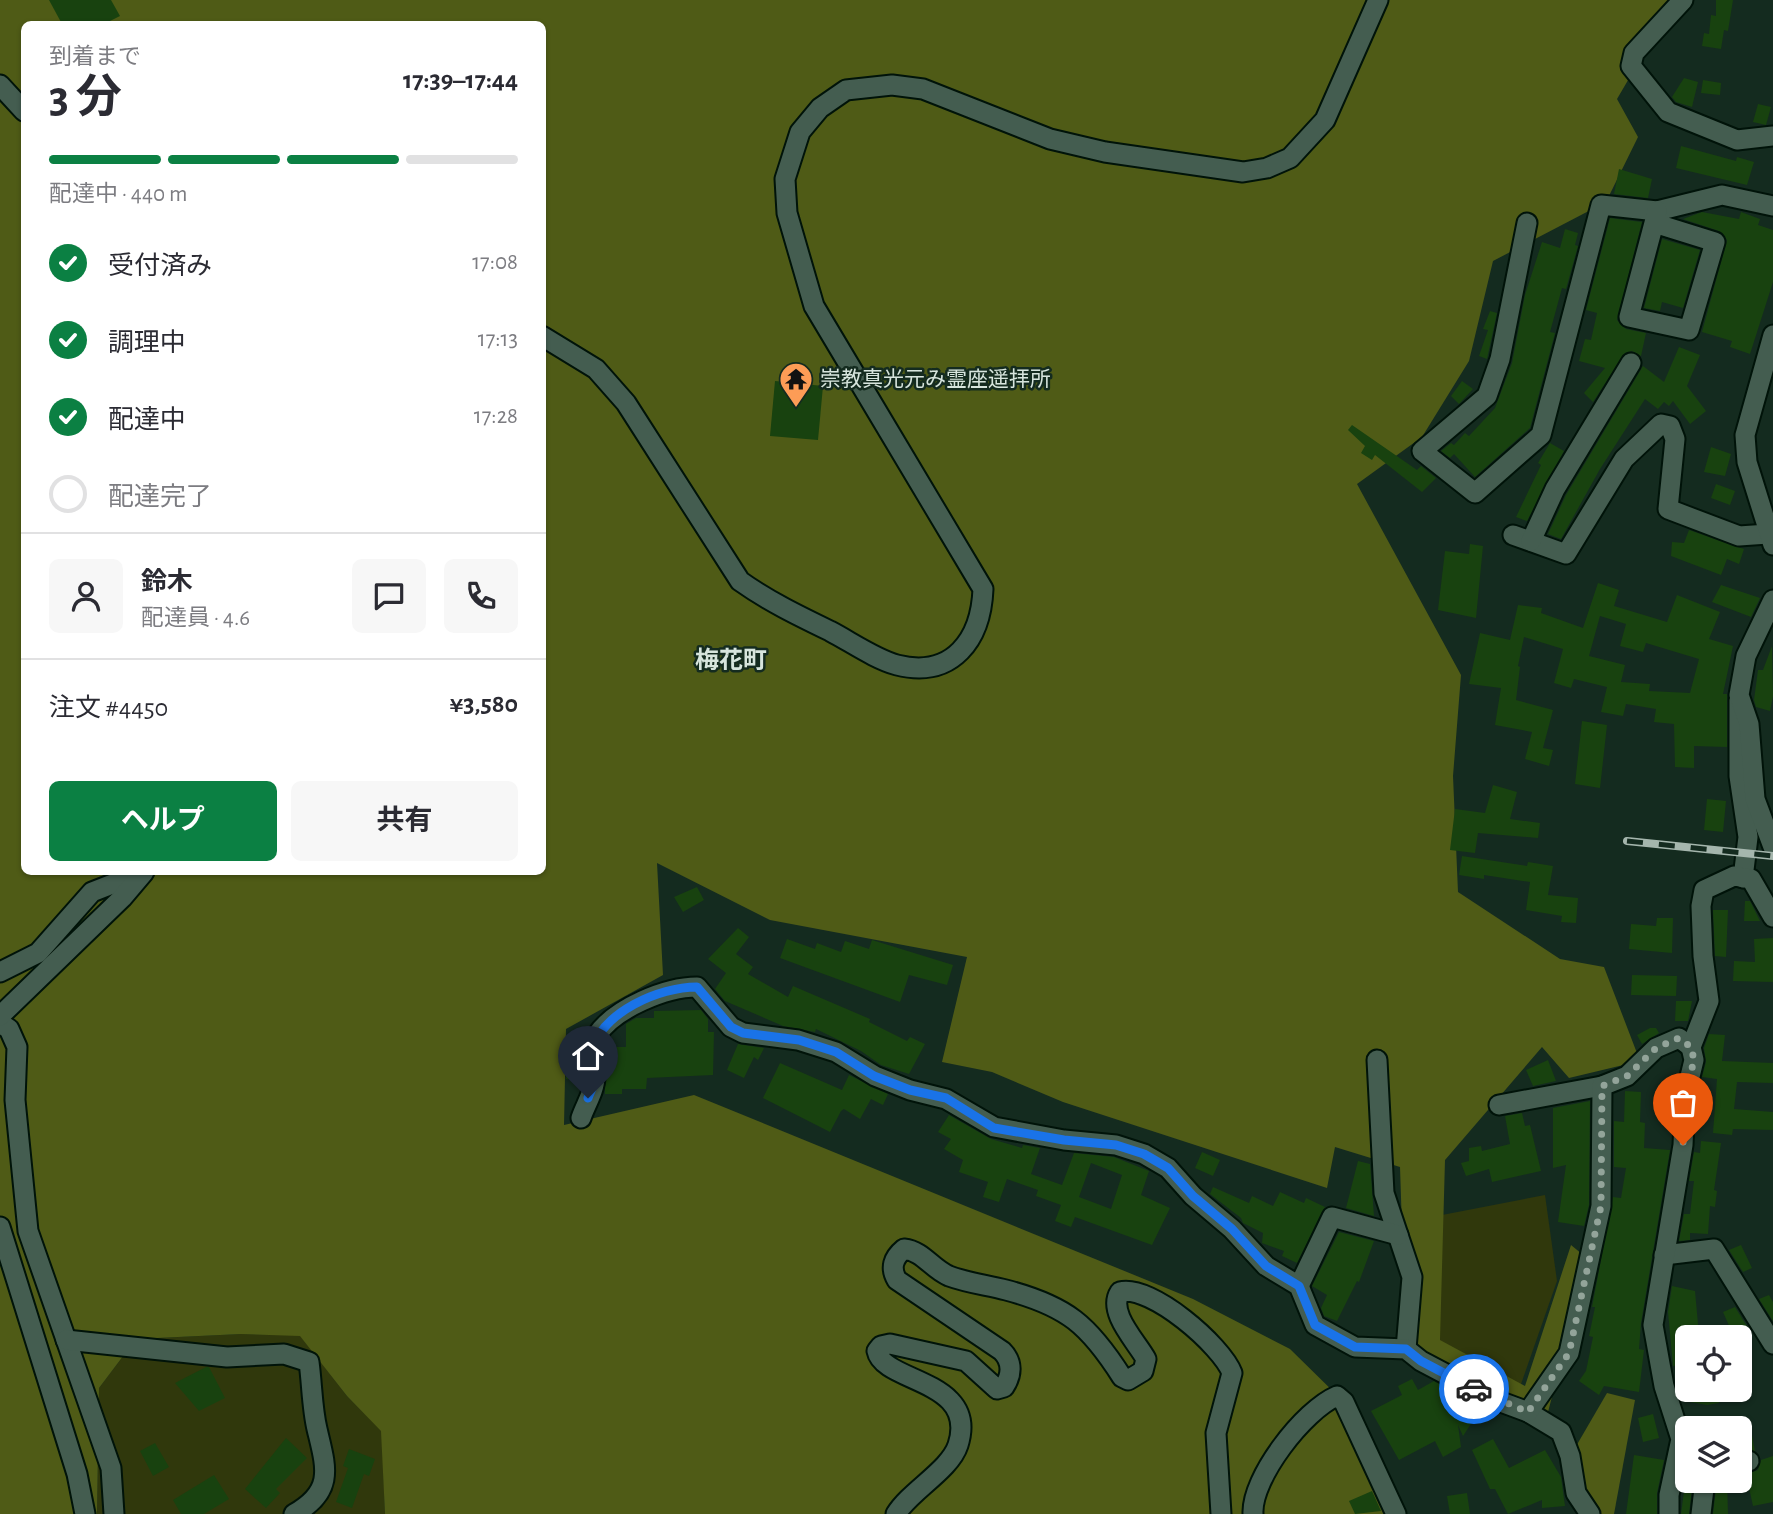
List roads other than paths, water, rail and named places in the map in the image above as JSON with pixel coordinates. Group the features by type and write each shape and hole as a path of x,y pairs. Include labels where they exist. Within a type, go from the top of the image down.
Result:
{"street":[{"path":"546,338 596,369 626,403 740,581 766,599 897,665 922,668 948,661 964,649 976,630 982,612 983,589 814,306 787,213 785,179 800,132 820,108 846,90 891,85 923,89 1050,139 1105,152 1243,172 1268,167 1290,158 1325,120 1378,0"},
{"path":"1683,0 1634,53 1631,66 1668,112 1737,140 1773,136"},
{"path":"0,85 21,108"},
{"path":"1655,217 1722,195 1773,206"},
{"path":"1527,223 1500,359 1487,396 1422,451 1475,493 1541,435 1601,205 1655,217 1715,242 1689,330 1629,317 1655,217"},
{"path":"1631,363 1555,489 1522,538 1566,554 1624,459 1661,424 1670,426 1675,439 1668,509 1739,537 1770,540 1747,462 1745,435 1765,382 1773,335"},
{"path":"1743,878 1748,837 1739,776 1739,695 1746,656 1773,600"},
{"path":"1739,695 1749,724 1755,799 1773,847"},
{"path":"0,972 38,953 92,892 136,875"},
{"path":"114,1514 111,1468 28,1231 15,1100 17,1047 3,1023 141,875"},
{"path":"1669,1514 1681,1439 1664,1386 1653,1325 1683,1145 1685,1097 1694,1060 1691,1047 1709,1001 1703,956 1701,906 1704,890 1734,876 1751,879 1773,917"},
{"path":"581,1118 595,1078 591,1055 597,1035 643,999 684,987 697,987 731,1027 743,1033 799,1040 836,1052 874,1076 910,1090 946,1098 994,1128 1064,1140 1116,1145 1144,1154 1168,1168 1193,1196 1232,1229 1266,1266 1299,1286 1315,1325 1355,1347 1406,1349 1421,1361 1493,1399 1528,1412 1561,1432 1570,1456 1576,1493 1590,1514"},
{"path":"1499,1105 1602,1086 1627,1076 1656,1048 1679,1038 1691,1047"},
{"path":"1377,1060 1384,1193 1412,1277 1406,1349"},
{"path":"1528,1412 1569,1353 1601,1206 1602,1086"},
{"path":"1299,1286 1332,1217 1398,1235"},
{"path":"0,1227 77,1474 85,1514"},
{"path":"896,1514 952,1455 959,1432 954,1408 945,1396 933,1386 882,1362 877,1351 881,1346 890,1344 966,1361 997,1389 1004,1387 1010,1373 1008,1357 1002,1351 897,1280 893,1264 896,1255 904,1249 919,1254 941,1273 1007,1290 1074,1318 1096,1338 1122,1377 1128,1380 1143,1371 1146,1359 1117,1310 1116,1298 1120,1292 1136,1292 1173,1312 1222,1353 1232,1373 1216,1433 1221,1514"},
{"path":"1664,1255 1714,1249 1773,1344"},
{"path":"66,1339 227,1357 284,1354 309,1362 316,1428 324,1451 326,1472 322,1489 313,1502 294,1514"},
{"path":"1253,1514 1260,1485 1278,1451 1319,1408 1337,1396 1344,1402 1396,1514"},
{"path":"1701,1514 1703,1493"}],"railway":[{"path":"1627,841 1773,856"}],"place":[{"name":"崇教真光元み霊座遥拝所","path":"796,409"}],"district":[{"name":"梅花町","path":"731,661"}]}
